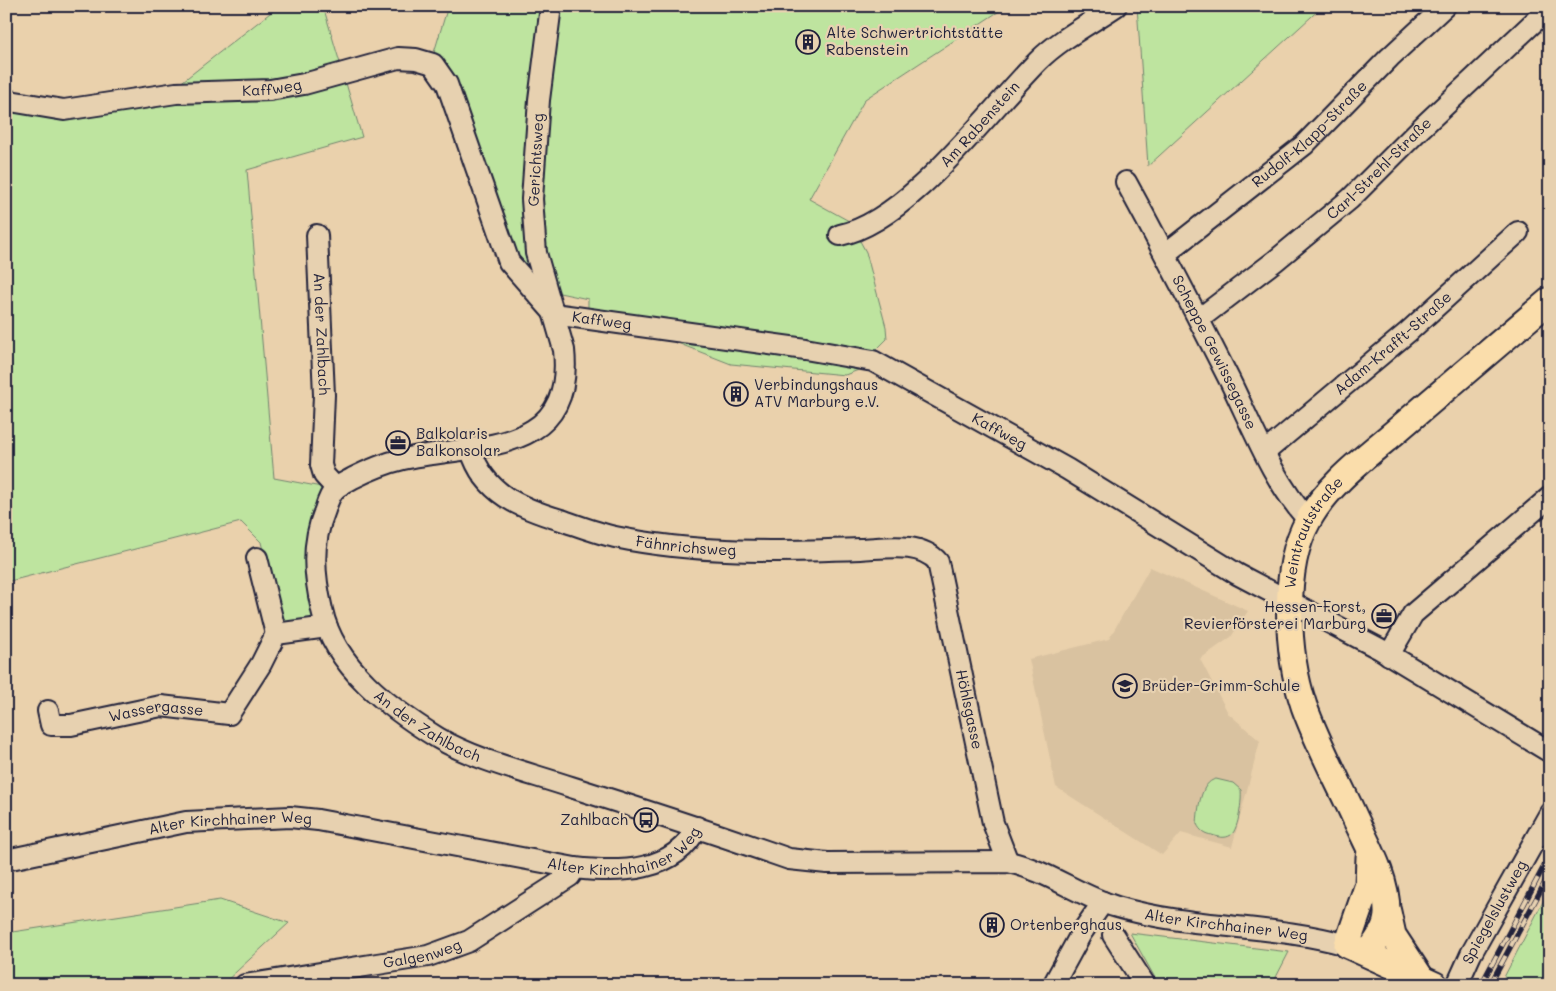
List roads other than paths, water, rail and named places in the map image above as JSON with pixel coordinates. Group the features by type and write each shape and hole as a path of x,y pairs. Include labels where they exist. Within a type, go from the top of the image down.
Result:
{"main road":[{"name":"Weintrautstraße","path":"1427,981 1393,935 1379,872 1370,849 1324,756 1304,706 1295,665 1290,604 1295,559 1308,520 1329,492 1355,467 1550,300"},
{"name":"Weintrautstraße","path":"1357,949 1368,884 1370,849"},
{"path":"1388,912 1383,930 1357,949 1427,981"}],"street":[{"name":"Gerichtsweg","path":"550,6 539,100 532,199 536,253 553,312"},
{"name":"Am Rabenstein","path":"840,235 852,233 889,213 961,146 1038,62 1076,32 1116,6"},
{"name":"Rudolf-Klapp-Straße","path":"1165,254 1304,145 1390,57 1445,6"},
{"name":"Carl-Strehl-Straße","path":"1198,318 1275,261 1350,199 1420,129 1550,7"},
{"name":"Kaffweg","path":"10,102 64,110 176,93 270,90 304,84 398,58 425,60 433,64 447,84 509,262 553,312 561,315 814,350 873,361 1066,469 1237,574 1290,604 1389,655 1550,752"},
{"name":"Scheppe Gewissegasse","path":"1126,182 1198,318 1264,452 1292,501 1308,520"},
{"name":"Adam-Krafft-Straße","path":"1264,452 1408,332 1518,232"},
{"name":"An der Zahlbach","path":"316,235 324,395 321,465 324,475 336,488 319,524 314,558 318,590 327,627 344,656 368,686 439,739 491,761 697,827"},
{"path":"336,488 361,474 402,459 471,450 504,442 526,434 545,421 557,405 564,382 566,365 561,337 553,312"},
{"name":"Fähnrichsweg","path":"471,450 489,485 512,502 532,511 614,537 687,548 795,551 893,547 916,549 933,556"},
{"path":"1389,655 1413,614 1550,497"},
{"name":"Höhlsgasse","path":"933,556 938,562 994,823 1008,862"},
{"path":"257,558 276,634 327,627"},
{"name":"Wassergasse","path":"48,711 51,725 71,726 161,706 229,714 276,634"},
{"name":"Spiegelslustweg","path":"1456,985 1471,954 1550,813"},
{"name":"Alter Kirchhainer Weg","path":"6,860 186,822 290,817 318,820 593,870 654,865 670,858 687,845 697,827 789,858 827,863 1008,862 1037,870 1103,902 1172,919 1307,935 1357,949"},
{"name":"Galgenweg","path":"245,985 428,956 469,941 570,876 575,868"},
{"path":"1053,985 1082,932 1103,902"},
{"path":"1113,934 1145,985"}],"railway":[{"path":"1481,985 1550,855"},
{"path":"1490,985 1550,873"}],"place":[{"name":"Alte Schwertrichtstätte Rabenstein","path":"808,42"},
{"name":"Verbindungshaus ATV Marburg e.V.","path":"736,394"},
{"name":"Balkolaris Balkonsolar","path":"398,443"},
{"name":"Hessen-Forst, Revierförsterei Marburg","path":"1384,616"},
{"name":"Brüder-Grimm-Schule","path":"1125,686"},
{"name":"Zahlbach","path":"646,820"},
{"name":"Ortenberghaus","path":"992,925"}]}
